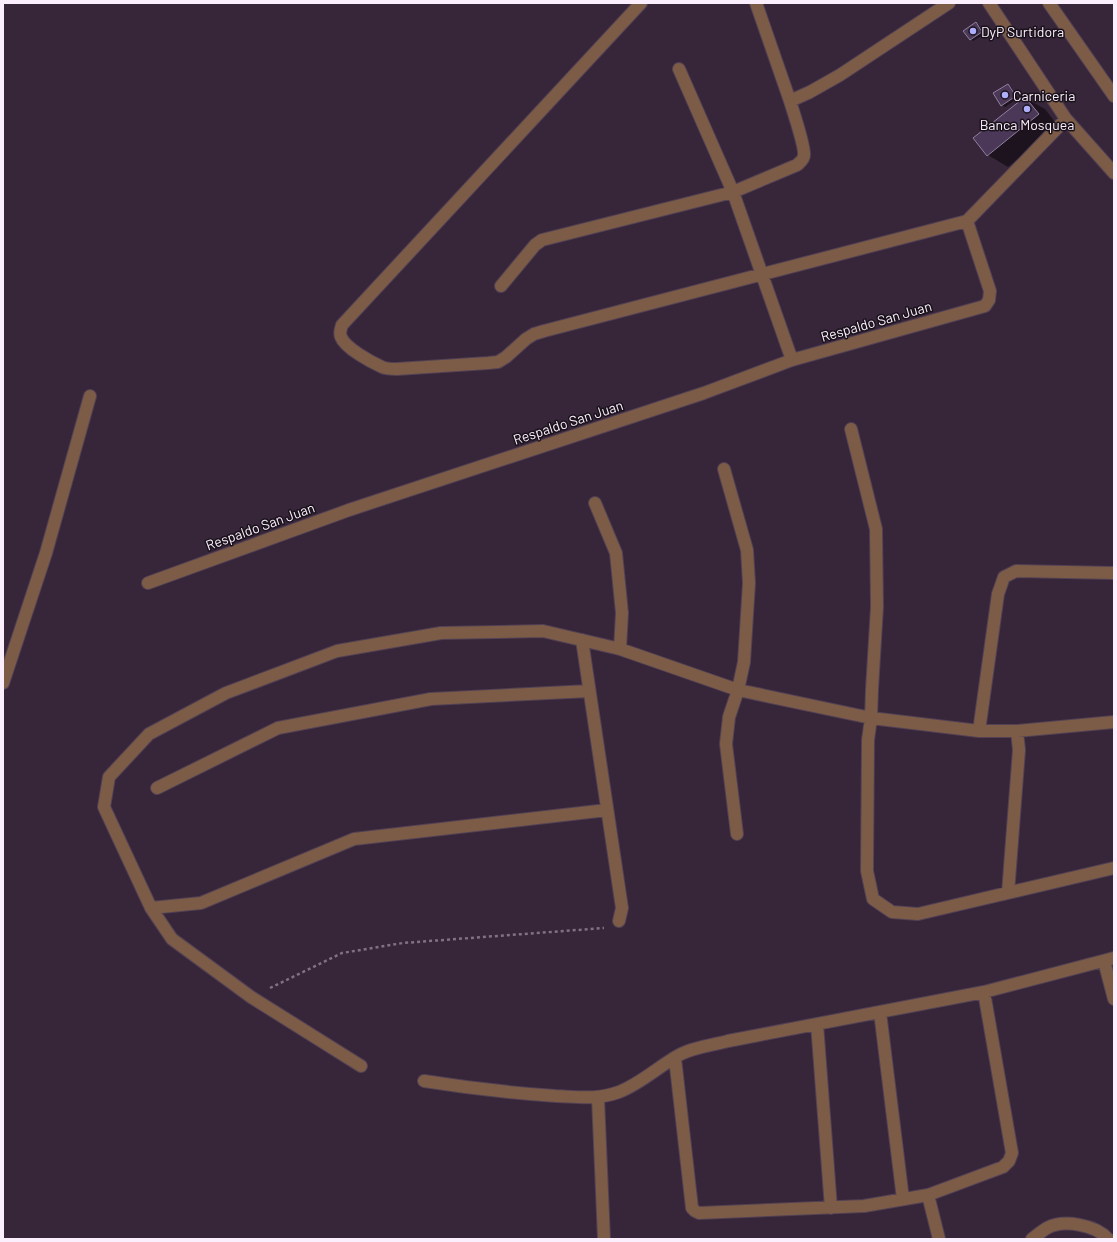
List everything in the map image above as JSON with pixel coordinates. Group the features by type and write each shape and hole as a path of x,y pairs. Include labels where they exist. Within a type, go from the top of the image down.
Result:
{"street":[{"path":"641,3 342,325 340,331 341,337 348,346 383,368 397,369 498,362 506,357 526,339 544,330 966,220 1066,119"},
{"path":"501,286 535,245 542,240 733,192 797,165 802,160 805,154 795,117 756,3"},
{"path":"790,101 810,92 840,75 949,3"},
{"path":"989,3 1066,119 1114,173"},
{"path":"1049,3 1114,96"},
{"path":"678,69 733,192 792,360"},
{"name":"Respaldo San Juan","path":"148,583 349,510 704,393 792,360 985,306 989,300 990,291 966,220"},
{"path":"3,683 46,553 90,396"},
{"path":"851,429 876,529 877,606 871,718 868,740 867,871 873,899 892,912 918,914 1114,868"},
{"path":"724,469 747,550 749,576 744,662 738,690 728,717 726,744 737,834"},
{"path":"595,503 616,553 622,613 620,649"},
{"path":"979,731 998,594 1004,577 1016,571 1114,573"},
{"path":"361,1066 251,997 172,939 151,908 104,807 109,777 149,734 226,693 337,651 441,633 543,631 620,649 738,690 871,718 979,731 1016,731 1114,722"},
{"path":"582,640 622,908 619,921"},
{"path":"157,788 278,728 431,699 589,691"},
{"path":"1008,893 1019,750 1016,731"},
{"path":"151,908 201,903 354,839 607,810"},
{"path":"424,1081 497,1091 598,1098 620,1092 690,1050 984,992 1109,960 1114,999"},
{"path":"675,1058 692,1208 695,1211 699,1213 864,1206 928,1195 1003,1167 1009,1161 1012,1153 984,992"},
{"path":"880,1012 903,1200"},
{"path":"817,1024 831,1208"},
{"path":"598,1098 604,1239"},
{"path":"928,1195 939,1239"},
{"path":"1032,1239 1049,1227 1067,1224 1088,1226 1105,1235 1108,1239"}],"path":[{"path":"251,997 342,953 403,943 607,928 619,921"}],"building":[{"name":"DyP Surtidora","path":"976,22 982,32 970,40 963,31"},
{"name":"Carniceria","path":"1008,84 1016,96 1001,106 993,93"},
{"path":"1025,97 1039,114 987,156 973,138"}],"place":[{"name":"DyP Surtidora","path":"973,31"},
{"name":"Carniceria","path":"1005,95"},
{"name":"Banca Mosquea","path":"1027,109"}]}
